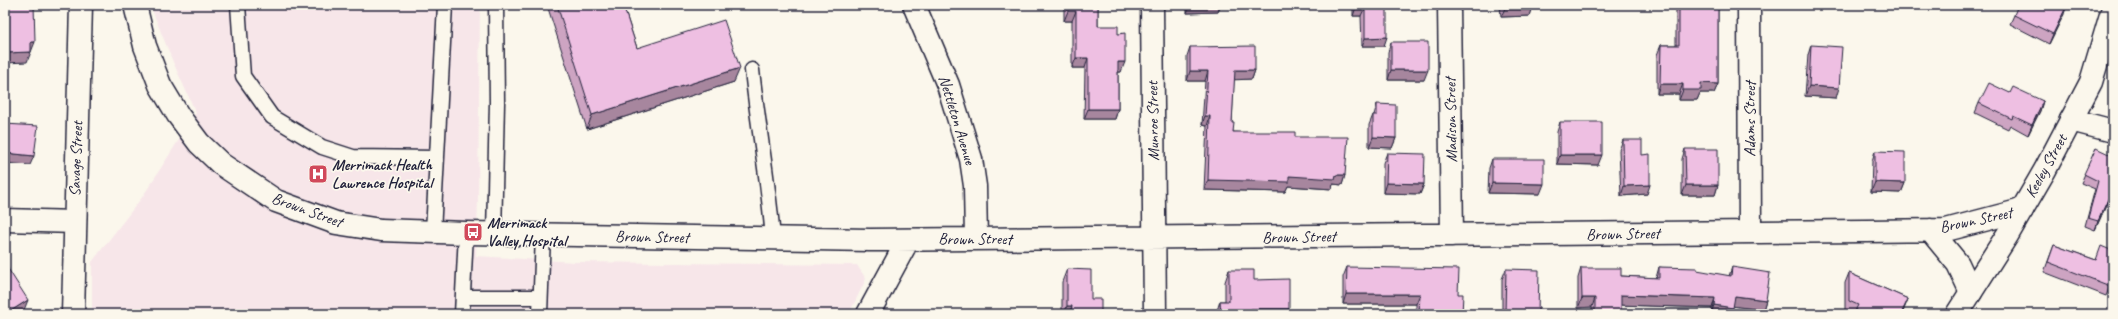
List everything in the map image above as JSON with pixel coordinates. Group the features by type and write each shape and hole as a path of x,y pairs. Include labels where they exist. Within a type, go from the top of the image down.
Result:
{"street":[{"name":"Savage Street","path":"73,314 81,5"},
{"name":"Brown Street","path":"135,5 145,46 160,85 178,115 199,143 222,164 276,201 336,224 381,230 773,240 976,240 1946,230 2022,210"},
{"name":"Nettleton Avenue","path":"914,5 948,85 971,159 975,186 976,240"},
{"name":"Munroe Street","path":"1152,5 1155,314"},
{"name":"Madison Street","path":"1450,5 1452,235"},
{"name":"Adams Street","path":"1749,5 1750,232"},
{"name":"Keeley Street","path":"1957,314 2022,210 2091,82 2113,8"},
{"path":"2071,120 2113,131"},
{"path":"5,220 75,222"},
{"name":"Brown Street","path":"1930,230 1958,264 1971,292"},
{"path":"868,314 908,240"}],"lane":[{"path":"238,5 243,76 272,117 322,147 353,157 437,158"},
{"path":"433,232 445,5"},
{"path":"494,234 497,103 496,5"},
{"path":"752,70 759,135 770,201 773,240"},
{"path":"462,314 466,233"},
{"path":"540,314 543,235"},
{"path":"463,297 540,297"}],"shaded area":[{"name":"Merrimack Health Lawrence Hospital","path":"150,5 480,5 476,256 575,262 857,265 866,279 849,314 92,314 92,262 143,196 196,113"}],"building":[{"path":"5,5 34,5 35,42 31,42 31,52 5,53"},
{"path":"557,5 623,5 637,48 724,20 740,68 592,115"},
{"path":"1067,5 1098,5 1098,26 1118,26 1118,34 1125,33 1125,62 1118,62 1118,109 1088,109 1088,58 1076,58 1076,11 1068,11"},
{"path":"1356,5 1387,5 1387,37 1365,38 1365,7 1356,7"},
{"path":"1504,5 1533,5 1533,6 1505,8"},
{"path":"1679,5 1718,5 1718,84 1701,83 1701,90 1683,90 1683,84 1660,84 1661,45 1679,45"},
{"path":"2018,5 2067,5 2053,34 2014,15"},
{"path":"1391,42 1428,42 1428,70 1391,70"},
{"path":"1811,45 1842,47 1839,88 1809,86"},
{"path":"1255,46 1255,70 1235,70 1232,123 1234,123 1233,132 1295,132 1295,137 1348,137 1345,175 1336,175 1335,179 1289,176 1289,182 1208,180 1210,116 1205,116 1208,71 1190,71 1190,47"},
{"path":"1989,83 2010,93 2013,87 2043,101 2032,125 2013,116 2012,119 1979,103"},
{"path":"1377,104 1396,105 1396,138 1373,137 1373,115 1377,115"},
{"path":"1560,122 1602,122 1602,155 1560,155"},
{"path":"5,124 38,126 34,156 5,153"},
{"path":"1623,140 1642,140 1642,155 1650,154 1650,185 1624,186"},
{"path":"2096,148 2113,156 2113,188 2098,221 2088,218 2098,181 2084,174"},
{"path":"1685,149 1718,149 1718,185 1686,185"},
{"path":"1875,151 1905,152 1905,183 1875,182"},
{"path":"1387,153 1425,154 1424,184 1386,183"},
{"path":"1492,159 1544,159 1544,184 1492,183"},
{"path":"2054,245 2096,260 2101,246 2113,251 2113,278 2110,286 2048,262"},
{"path":"5,264 28,300 6,314 5,314"},
{"path":"1347,267 1459,269 1458,294 1463,294 1462,314 1419,314 1420,294 1346,294"},
{"path":"1659,267 1697,268 1697,270 1731,276 1732,267 1770,273 1766,300 1735,296 1733,308 1714,305 1715,298 1621,295 1621,314 1595,314 1595,298 1582,298 1581,268 1621,268 1621,276 1659,278"},
{"path":"1067,269 1091,270 1091,299 1101,299 1101,314 1071,314 1072,306 1067,306"},
{"path":"1506,269 1539,270 1538,314 1505,313"},
{"path":"1229,270 1254,270 1254,280 1289,279 1289,309 1251,309 1251,314 1221,314 1220,301 1229,301"},
{"path":"1849,273 1908,299 1901,314 1861,314 1855,311 1858,305 1849,301"}],"place":[{"name":"Merrimack Health Lawrence Hospital","path":"318,174"},
{"name":"Merrimack Valley Hospital","path":"473,232"}]}
